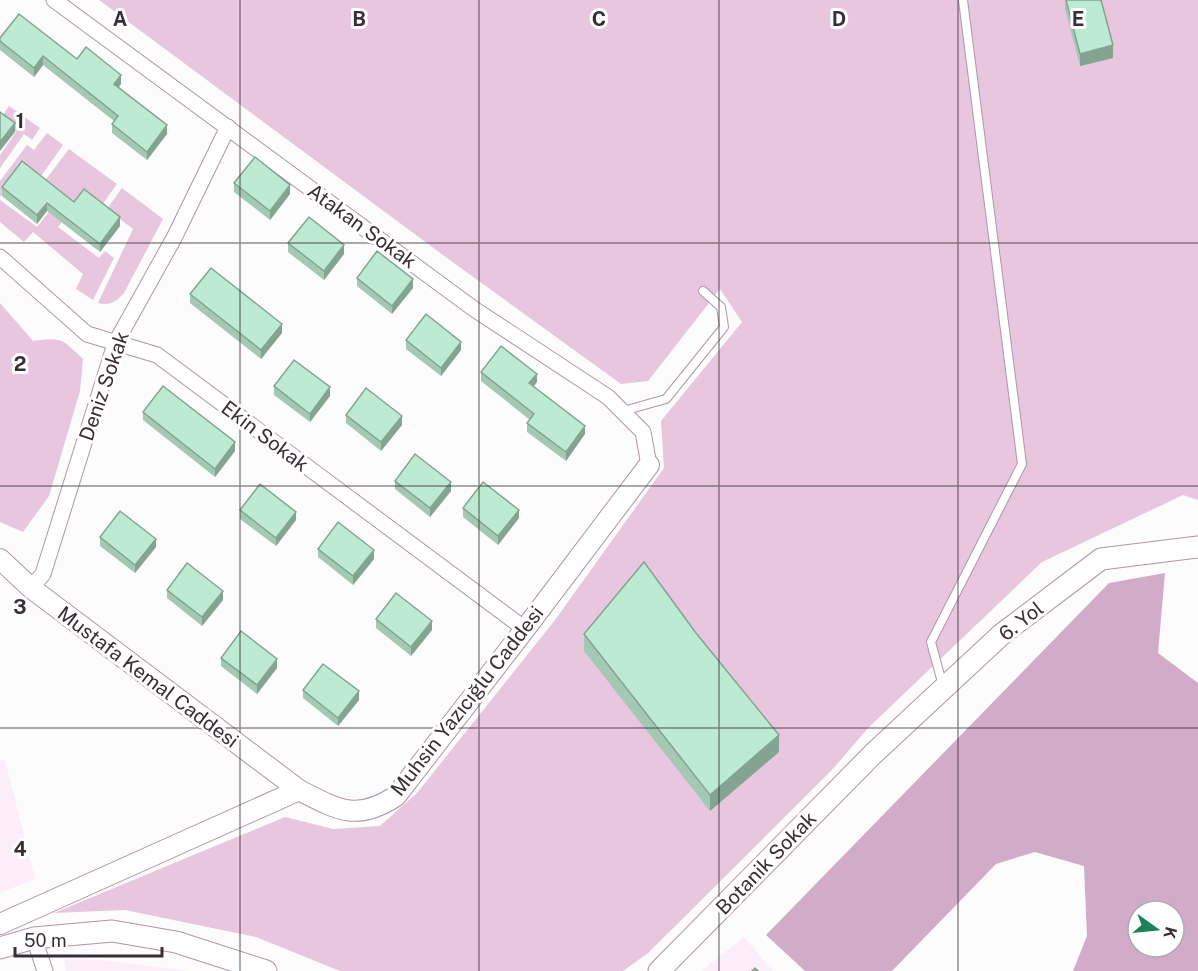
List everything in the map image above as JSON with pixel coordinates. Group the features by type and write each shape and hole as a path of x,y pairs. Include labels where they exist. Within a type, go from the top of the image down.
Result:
{"main road":[{"name":"6. Yol","path":"873,754 1002,634 1101,559 1198,547"},
{"name":"Botanik Sokak","path":"659,971 873,754"},
{"path":"0,948 34,938 112,931 176,942 266,971"}],"street":[{"name":"Atakan Sokak","path":"54,0 474,309 608,397 643,432 649,465"},
{"name":"Deniz Sokak","path":"31,588 43,574 115,344 174,238 228,127"},
{"name":"Ekin Sokak","path":"0,257 87,334 157,355 525,629"},
{"name":"Muhsin Yazıcığlu Caddesi","path":"299,790 326,804 342,810 357,812 381,806 396,796 649,465"},
{"name":"Mustafa Kemal Caddesi","path":"0,560 31,588 299,790"},
{"path":"0,924 299,790"},
{"path":"34,938 45,971"}],"lane":[{"path":"944,689 931,642 1022,464 963,0"},
{"path":"622,411 666,399 724,327 721,307 703,291"}],"shaded area":[{"path":"99,0 1198,0 1198,500 1183,495 1042,562 868,728 832,770 648,953 623,971 340,971 256,937 125,910 54,913 285,817 333,829 380,826 417,793 555,620 664,468 661,421 742,322 720,289 648,381 621,384"},
{"path":"9,106 40,128 32,140 24,134 0,168 0,155 16,132 0,119"},
{"path":"47,133 63,145 39,179 23,167 0,197 0,181 27,145 34,150"},
{"path":"69,149 117,184 102,205 85,193 58,227 99,258 105,251 114,258 93,300 76,289 83,274 33,232 24,242 0,222 0,200 37,227 61,196 44,182"},
{"path":"122,188 163,219 124,293 113,302 98,303 133,229 107,209"},
{"path":"0,303 33,341 50,339 61,341 83,359 80,391 49,496 23,532 0,522"},
{"path":"1165,573 1158,653 1198,683 1198,971 1073,971 1087,936 1084,866 1035,852 996,864 892,971 805,971 766,935 1109,583"},
{"path":"5,760 35,879 0,893 0,761"},
{"path":"744,937 773,971 701,971"},
{"path":"64,959 104,960 187,971 66,971"}],"building":[{"path":"1066,0 1101,0 1113,45 1080,54"},
{"path":"19,14 77,59 86,47 121,75 114,84 167,125 147,152 112,124 118,116 43,56 34,68 0,41"},
{"path":"0,112 15,123 0,142"},
{"path":"255,157 290,185 270,211 234,183"},
{"path":"22,161 74,202 84,189 120,217 100,244 47,203 37,215 2,187"},
{"path":"309,217 344,245 324,271 288,243"},
{"path":"377,251 413,279 392,306 357,278"},
{"path":"211,268 282,324 261,350 190,294"},
{"path":"426,314 461,342 441,368 406,340"},
{"path":"501,346 537,374 529,383 585,426 566,452 527,423 534,414 481,372"},
{"path":"294,360 330,387 310,414 274,386"},
{"path":"163,386 235,442 215,469 143,412"},
{"path":"366,388 402,416 381,442 346,415"},
{"path":"415,454 451,482 430,508 395,481"},
{"path":"483,482 519,510 498,536 463,508"},
{"path":"260,484 296,512 276,538 240,510"},
{"path":"120,511 156,539 135,565 100,537"},
{"path":"338,522 374,550 353,576 318,549"},
{"path":"644,562 696,633 779,735 710,795 584,634"},
{"path":"187,563 223,591 202,617 167,590"},
{"path":"396,593 432,621 411,647 376,619"},
{"path":"241,631 277,659 257,685 221,658"},
{"path":"323,664 359,691 338,718 303,690"}]}
